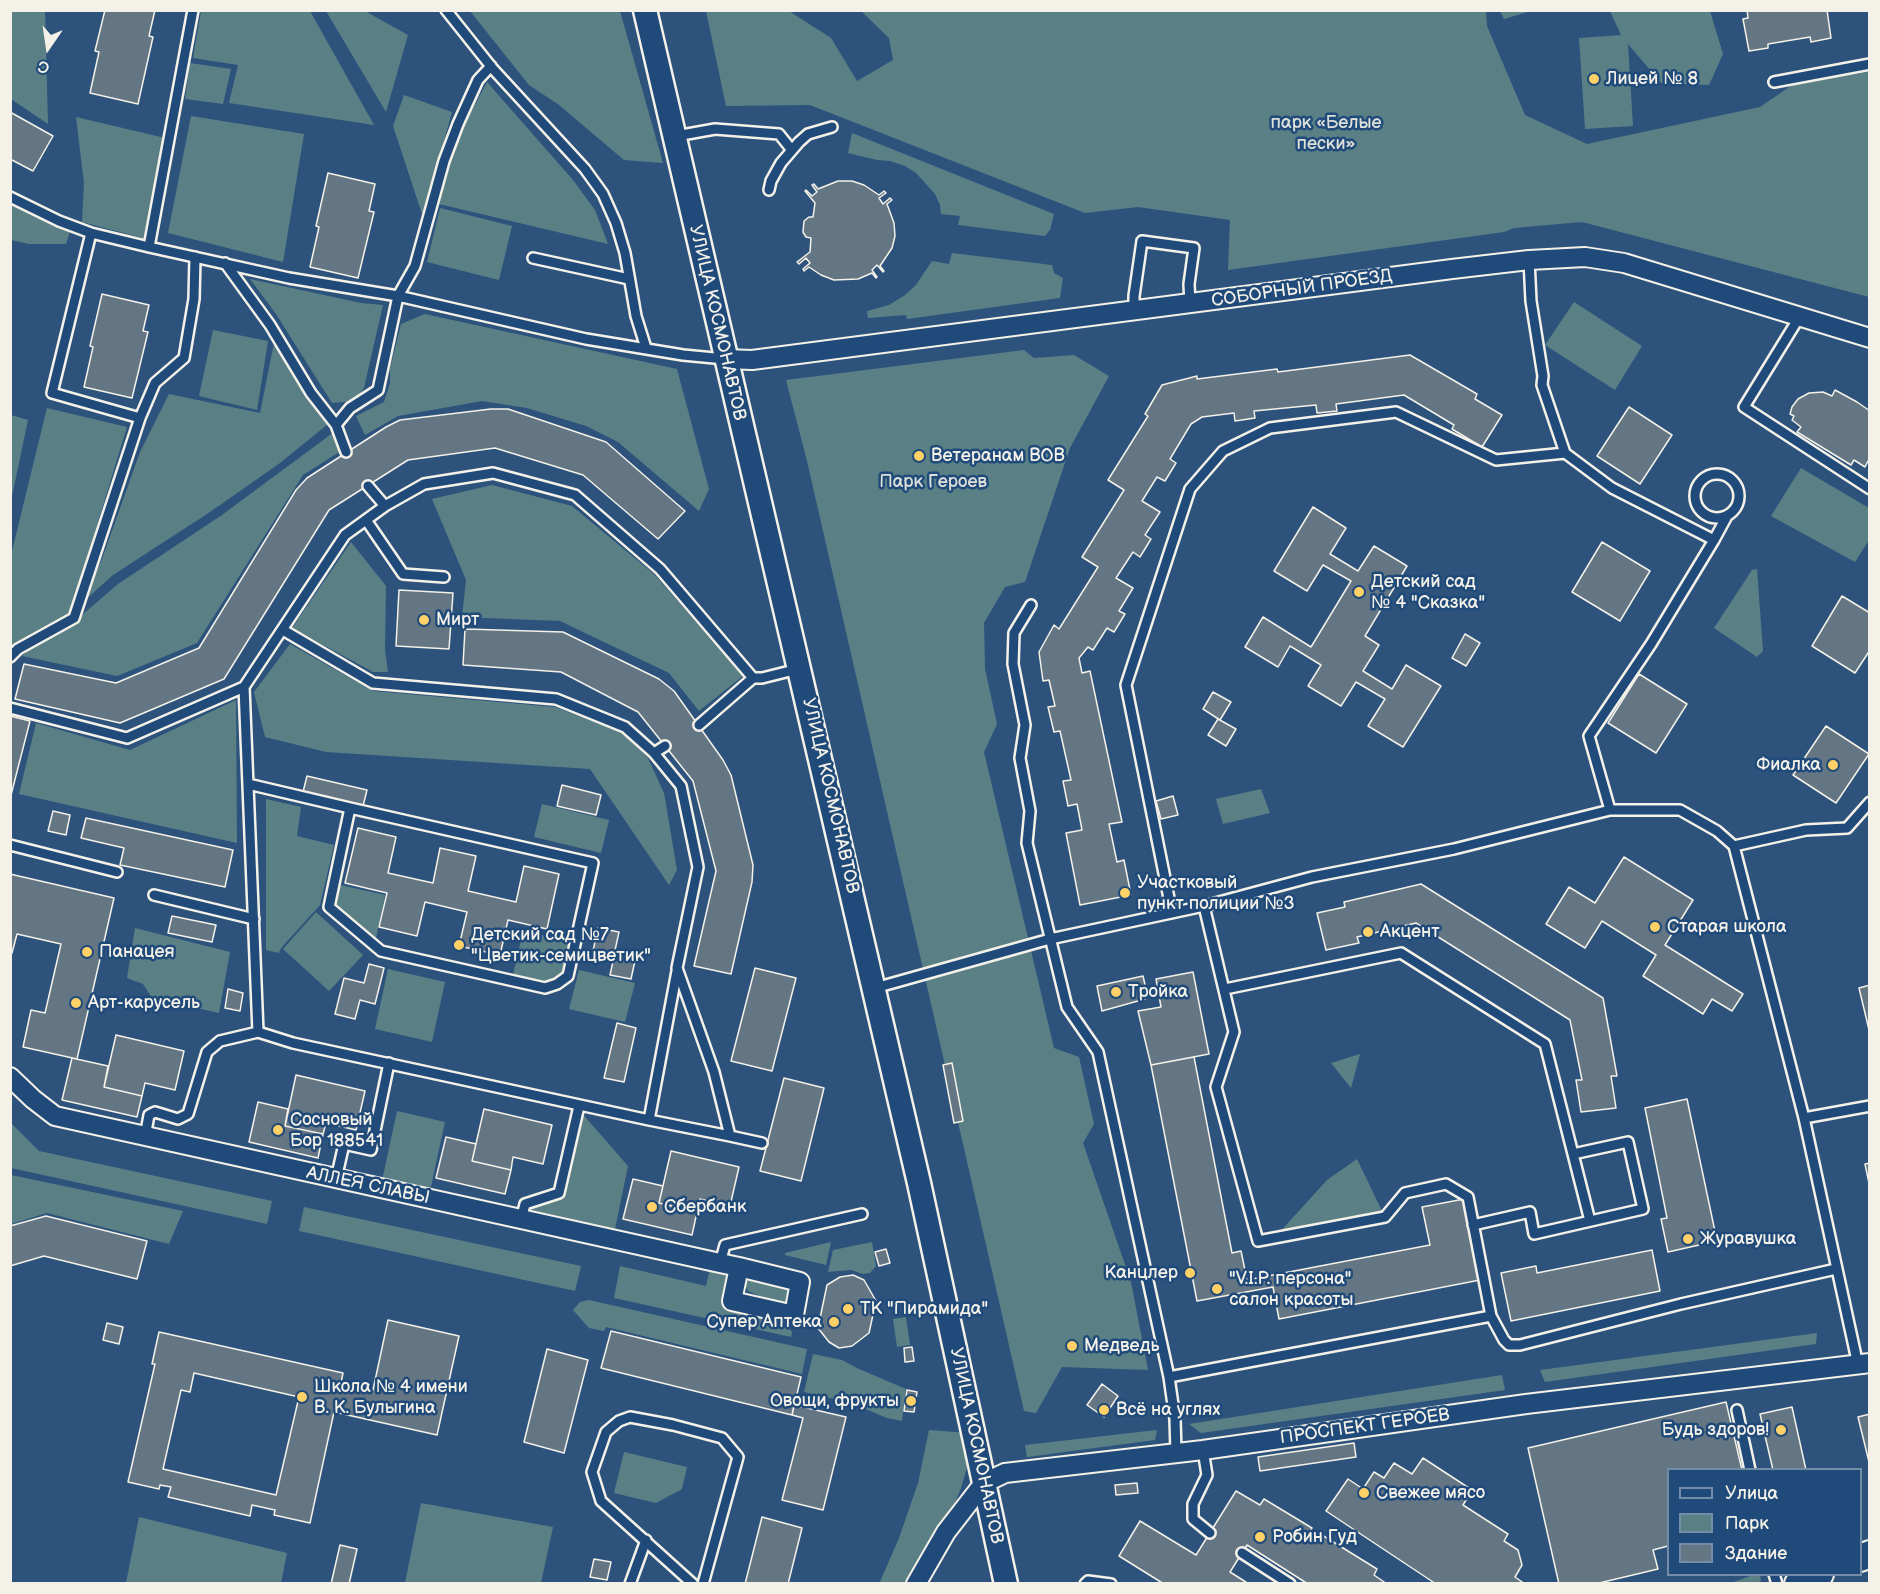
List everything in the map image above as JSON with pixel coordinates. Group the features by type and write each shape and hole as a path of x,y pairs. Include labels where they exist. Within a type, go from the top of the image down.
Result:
{"main road":[{"path":"1798,1584 1818,1576"}],"street":[{"name":"УЛИЦА КОСМОНАВТОВ","path":"645,10 920,1183 1006,1584"},
{"name":"СОБОРНЫЙ ПРОЕЗД","path":"725,359 752,360 1529,260 1585,257 1624,263 1869,338"},
{"name":"АЛЛЕЯ СЛАВЫ","path":"10,1077 55,1116 740,1267"},
{"name":"ПРОСПЕКТ ГЕРОЕВ","path":"984,1483 1005,1473 1203,1450 1526,1404 1864,1364"},
{"path":"916,1584 946,1532 984,1483"}],"lane":[{"path":"149,247 193,10"},
{"path":"446,10 490,66 585,168 603,194 616,223 636,316 646,348"},
{"path":"1774,82 1869,64"},
{"path":"336,426 350,408 378,390 398,296 415,266 444,161 478,80 490,66"},
{"path":"769,190 776,172 791,149 808,134 832,128"},
{"path":"673,136 716,129 779,134 791,149"},
{"path":"10,197 59,221 91,233 149,247 289,278 398,296 537,328 683,355 725,359"},
{"path":"91,233 52,393 140,418"},
{"path":"1134,311 1142,241 1194,248 1189,284 1190,304"},
{"path":"10,657 18,649 74,618 140,418 155,383 184,358 194,299 195,257"},
{"path":"533,258 629,279"},
{"path":"1529,260 1532,301 1543,376 1542,385 1565,453 1612,488 1714,540"},
{"path":"225,263 270,325 311,393 336,426 346,452"},
{"path":"1800,316 1744,407 1869,489"},
{"path":"1172,913 1125,685 1190,489 1223,451 1270,428 1396,412 1496,460 1565,453"},
{"path":"10,708 127,738 244,687 345,535 384,506 424,484 493,473 575,495 660,569 753,678"},
{"path":"1610,810 1589,736 1651,644 1727,516 1733,512 1739,498 1736,484 1725,475 1710,475 1704,478 1696,490 1697,504 1706,515 1713,518 1727,516"},
{"path":"368,486 384,506"},
{"path":"366,520 403,574 444,577"},
{"path":"1031,605 1014,633 1013,664 1025,726 1020,758 1030,811 1027,843 1066,1007 1098,1052 1169,1377 1175,1419 1176,1452"},
{"path":"283,630 374,683 556,699 625,727 654,753 681,786 698,867 649,1120"},
{"path":"699,725 753,678 762,678 800,668"},
{"path":"244,687 258,1032"},
{"path":"654,753 666,746"},
{"path":"248,784 593,863 568,976 558,984 545,988 381,951 329,907 350,808"},
{"path":"1734,846 1806,830 1847,828 1869,802"},
{"path":"875,988 1050,939 1204,906 1312,877 1454,849 1610,810 1680,810 1717,831 1734,846 1804,1118 1836,1269 1864,1364"},
{"path":"10,845 117,872"},
{"path":"154,895 254,919"},
{"path":"1204,906 1234,1032 1216,1087 1258,1241 1385,1217 1405,1193 1446,1184 1468,1197 1491,1316 1504,1340 1509,1345 1520,1346 1681,1304 1836,1269"},
{"path":"1225,989 1401,953 1545,1044 1590,1221"},
{"path":"677,968 714,1072 730,1136"},
{"path":"145,1137 149,1115 155,1112 178,1119 188,1114 207,1052 220,1041 258,1032 293,1043 579,1106 762,1143"},
{"path":"336,1179 344,1144 371,1150 389,1063"},
{"path":"521,1220 525,1204 559,1193 579,1106"},
{"path":"1804,1118 1869,1106"},
{"path":"1473,1225 1530,1212 1534,1234 1643,1209 1628,1142 1573,1155"},
{"path":"720,1263 725,1245 862,1214"},
{"path":"1169,1377 1491,1316"},
{"path":"1737,1410 1750,1468"},
{"path":"693,1584 601,1501 592,1472 606,1431 619,1421 630,1417 722,1438 738,1457 703,1584"},
{"path":"1203,1450 1207,1475 1193,1504 1193,1519 1210,1533"},
{"path":"630,1584 646,1540"},
{"path":"1242,1553 1290,1584"},
{"path":"1085,1584 1088,1581 1111,1584"}],"green space":[{"path":"10,11 45,11 48,124 11,99"},
{"path":"201,11 310,11 374,125 229,103 238,65 193,58"},
{"path":"326,11 365,11 408,35 386,112"},
{"path":"470,11 620,11 663,163 624,160 559,105 529,85"},
{"name":"парк «Белые пески»","path":"706,11 789,11 831,38 857,81 893,60 889,38 861,11 1486,11 1487,26 1525,115 1587,144 1760,107 1795,83 1869,72 1869,297 1582,222 1514,228 1504,232 1228,270 1230,220 1138,207 1085,213 810,105 726,106"},
{"path":"1500,11 1531,11 1504,19"},
{"path":"1610,11 1710,11 1723,54 1709,85 1661,83 1628,44 1633,126 1585,129 1579,38 1621,35"},
{"path":"190,63 231,69 223,104 185,99"},
{"path":"487,82 573,180 595,210 608,244 439,204 448,167 460,133"},
{"path":"404,95 452,112 423,217 393,126"},
{"path":"191,116 304,134 283,262 168,233"},
{"path":"76,117 165,138 146,239 82,222 84,183"},
{"path":"852,133 1054,214 1050,230 1045,236 958,225 960,216 941,214 935,194 916,173 890,161 848,153"},
{"path":"10,200 71,228 66,244 29,244 11,240"},
{"path":"440,208 512,226 499,280 427,262"},
{"path":"952,253 1052,265 1054,273 1063,278 1060,298 907,319 906,315 868,318 867,311 889,305 905,295 916,285 932,261 949,264"},
{"path":"250,279 361,303 383,305 364,388 354,401 332,403 276,314"},
{"path":"1574,302 1642,346 1615,390 1545,345"},
{"path":"425,314 677,369 709,489 699,511 618,442 586,426 527,408 482,401 398,416 365,435 356,416 384,402 390,383 390,369 401,324"},
{"path":"213,330 268,341 257,410 199,396"},
{"path":"274,343 305,393 328,424 280,463 113,575 83,602 102,559 140,452 169,394 260,413"},
{"name":"Парк Героев","path":"1024,350 1034,358 1074,355 1109,376 1070,448 1025,582 1005,587 984,623 985,669 997,724 984,752 1054,1048 1079,1057 1094,1124 1083,1143 1131,1282 1148,1370 1062,1367 1036,1413 1024,1411 807,461 786,380"},
{"path":"47,408 127,427 69,617 11,648 11,555"},
{"path":"10,415 28,420 11,501"},
{"path":"334,432 341,451 303,475 197,643 117,676 22,656 35,644 75,621 118,584 222,515"},
{"path":"1801,468 1869,508 1869,540 1855,562 1771,516"},
{"path":"492,485 572,506 654,574 743,676 699,711 669,673 560,621 462,617 466,580 432,499"},
{"path":"351,542 386,586 385,650 388,672 373,672 292,628"},
{"path":"1757,569 1763,651 1757,657 1714,628 1752,570"},
{"path":"290,644 373,691 555,707 623,733 648,758 664,793 677,870 669,885 590,769 326,752 265,737 254,692"},
{"path":"236,700 237,843 19,794 36,723 130,750"},
{"path":"1261,789 1270,813 1223,824 1216,799"},
{"path":"266,799 301,807 297,836 334,845 320,905 279,953 266,950"},
{"path":"542,804 609,820 601,853 534,837"},
{"path":"336,884 385,895 375,943 331,906"},
{"path":"316,912 363,955 329,991 283,949"},
{"path":"135,928 230,952 219,1013 152,998 143,984 127,978"},
{"path":"523,931 574,942 566,975 545,986 512,979"},
{"path":"388,969 445,982 432,1042 375,1029"},
{"path":"579,970 635,983 625,1022 569,1009"},
{"path":"1360,1054 1351,1088 1331,1063"},
{"path":"397,1111 445,1122 430,1191 382,1181"},
{"path":"580,1111 628,1166 615,1229 526,1209 527,1205 560,1194"},
{"path":"11,1123 39,1151 272,1201 267,1224 11,1168"},
{"path":"1357,1159 1382,1211 1278,1234 1327,1180"},
{"path":"11,1175 183,1211 169,1244 47,1213 11,1224"},
{"path":"304,1207 581,1266 575,1291 299,1231"},
{"path":"831,1242 826,1265 785,1255 785,1253"},
{"path":"872,1242 876,1266 870,1273 863,1274 851,1270 828,1272 833,1250"},
{"path":"711,1264 736,1269 729,1304 781,1316 792,1332 791,1337 614,1298 620,1266 706,1286"},
{"path":"750,1277 790,1289 788,1301 784,1304 774,1302 748,1291 745,1286"},
{"path":"589,1300 807,1349 802,1374 606,1327 604,1331 589,1328 573,1310 580,1302"},
{"path":"906,1317 910,1345 897,1347 893,1319"},
{"path":"1817,1333 1816,1344 1545,1382 1540,1370"},
{"path":"813,1354 842,1360 906,1389 902,1421 887,1418 851,1403 804,1392"},
{"path":"1502,1375 1505,1390 1201,1433 1189,1424"},
{"path":"929,1430 967,1433 968,1464 961,1488 951,1513 908,1583 879,1584 899,1538 918,1483"},
{"path":"1157,1430 1155,1440 1027,1457 1025,1445"},
{"path":"624,1452 687,1467 682,1489 656,1503 614,1493"},
{"path":"421,1503 553,1527 541,1583 405,1583"},
{"path":"139,1517 287,1553 281,1583 126,1583"},
{"path":"1750,1576 1760,1576 1761,1581 1755,1583 1731,1583"}],"building":[{"path":"105,10 155,10 149,36 153,37 138,104 90,93 99,52 95,51"},
{"path":"1747,10 1827,10 1831,38 1811,42 1810,37 1768,44 1768,48 1749,51 1743,19 1748,18"},
{"path":"10,112 53,136 33,171 10,159"},
{"path":"328,173 375,184 369,211 374,212 358,278 310,267 319,227 316,226"},
{"path":"838,181 852,181 864,185 879,195 884,191 886,193 879,198 883,204 890,198 892,200 887,204 894,223 895,236 892,248 880,266 884,271 877,265 872,270 876,278 872,273 858,279 834,280 809,267 804,271 803,269 810,263 806,258 799,264 797,262 810,252 811,238 806,237 803,232 804,221 813,217 815,203 805,191 812,196 817,192 812,185 814,184 818,189"},
{"path":"102,294 149,305 143,331 148,332 132,398 84,387 93,347 90,346"},
{"path":"1410,355 1477,394 1475,399 1502,415 1482,447 1452,429 1454,425 1404,395 1336,404 1337,411 1317,413 1316,405 1254,411 1255,418 1235,421 1234,413 1202,417 1191,424 1170,459 1176,463 1165,481 1157,477 1142,501 1160,512 1145,535 1151,539 1140,557 1133,552 1116,578 1133,588 1119,611 1125,614 1114,632 1107,628 1093,650 1088,647 1079,658 1082,673 1090,671 1122,822 1109,824 1117,862 1124,860 1131,895 1080,905 1066,833 1082,830 1077,804 1068,806 1063,781 1071,780 1060,731 1054,732 1048,707 1055,706 1049,680 1043,681 1039,652 1054,625 1059,629 1098,567 1082,557 1124,490 1108,480 1148,416 1145,414 1162,385 1197,376 1197,379 1277,369 1278,372"},
{"path":"1835,390 1870,411 1870,462 1868,461 1865,467 1854,460 1851,465 1797,432 1801,427 1792,420 1794,416 1790,414 1792,407 1798,399 1809,393 1823,392 1832,396"},
{"path":"1629,407 1672,435 1640,484 1597,456"},
{"path":"508,409 606,442 685,511 658,539 583,475 495,448 408,460 329,510 224,679 120,723 15,699 24,664 116,683 199,648 296,490 307,478 400,420"},
{"path":"1313,507 1346,528 1330,554 1358,571 1374,546 1407,566 1365,636 1379,645 1363,671 1392,689 1406,665 1441,686 1403,747 1368,726 1385,699 1356,682 1341,706 1308,686 1321,665 1290,646 1278,667 1245,647 1263,617 1311,647 1351,581 1323,565 1307,591 1274,571"},
{"path":"1602,542 1650,571 1620,621 1572,592"},
{"name":"Мирт","path":"399,590 453,593 449,649 396,646"},
{"path":"1842,596 1870,613 1870,650 1855,673 1812,646"},
{"path":"465,629 563,632 659,679 674,691 723,760 731,775 753,865 752,882 731,974 694,966 716,871 693,781 638,712 561,672 463,665"},
{"path":"1465,634 1480,643 1466,666 1452,658"},
{"path":"1639,674 1687,704 1656,753 1608,723"},
{"path":"1213,692 1231,702 1220,720 1203,709"},
{"path":"10,716 30,721 10,799"},
{"path":"1218,719 1236,729 1226,746 1208,735"},
{"path":"1826,726 1869,754 1836,803 1793,775"},
{"path":"307,776 367,790 363,806 303,792"},
{"path":"562,785 601,795 596,815 557,806"},
{"path":"1173,796 1178,815 1161,819 1156,801"},
{"path":"53,811 70,815 66,835 48,831"},
{"path":"86,818 233,850 225,887 120,865 124,848 81,838"},
{"path":"358,828 396,837 388,873 433,883 440,848 476,856 468,891 516,902 524,866 559,874 547,929 508,920 500,955 459,946 467,912 425,902 417,936 379,927 387,893 345,883"},
{"path":"1624,857 1693,900 1665,945 1743,994 1732,1011 1712,999 1703,1014 1643,976 1656,955 1602,921 1585,948 1546,924 1569,887 1595,903"},
{"path":"10,874 114,898 77,1059 23,1047 31,1010 45,1013 61,944 17,934 12,953 10,952"},
{"path":"1421,884 1603,998 1617,1076 1611,1076 1616,1108 1581,1112 1576,1080 1582,1080 1570,1020 1416,923 1357,937 1359,943 1326,950 1317,913 1345,907 1344,902"},
{"path":"172,916 216,925 212,942 168,933"},
{"path":"598,928 619,932 614,955 593,951"},
{"path":"615,952 636,956 631,979 610,975"},
{"path":"369,964 384,968 375,1004 360,1000 355,1019 335,1014 344,978 364,983"},
{"path":"755,968 796,978 772,1071 731,1061"},
{"path":"1193,972 1209,1054 1151,1065 1138,1011 1161,1007 1156,979"},
{"path":"1143,976 1146,989 1143,990 1145,999 1102,1011 1097,986"},
{"path":"1870,985 1870,1034 1859,988"},
{"path":"228,989 243,993 240,1011 225,1008"},
{"path":"617,1023 636,1028 624,1082 604,1078"},
{"path":"116,1035 184,1051 175,1090 145,1083 142,1096 104,1087"},
{"path":"1194,1057 1232,1253 1241,1251 1247,1280 1430,1245 1422,1207 1464,1199 1480,1280 1279,1319 1273,1287 1197,1301 1151,1065"},
{"path":"72,1058 108,1066 104,1087 142,1096 137,1117 62,1100"},
{"path":"952,1063 963,1121 954,1123 943,1065"},
{"path":"296,1075 365,1091 356,1130 326,1123 323,1134 285,1126"},
{"path":"784,1078 824,1088 801,1181 760,1171"},
{"path":"1687,1099 1717,1241 1668,1252 1661,1219 1667,1218 1645,1108"},
{"name":"Сосновый Бор 188541","path":"258,1102 288,1109 285,1126 323,1134 318,1158 249,1142"},
{"path":"484,1109 552,1125 543,1164 513,1157 511,1170 472,1161"},
{"path":"446,1137 476,1144 472,1161 511,1170 505,1194 436,1178"},
{"path":"671,1151 739,1167 730,1206 700,1199 697,1212 659,1203"},
{"path":"1870,1163 1870,1188 1865,1164"},
{"name":"Сбербанк","path":"633,1179 663,1186 659,1203 697,1212 692,1235 623,1219"},
{"path":"46,1216 147,1241 137,1279 44,1256 10,1266 10,1226"},
{"path":"886,1249 890,1263 879,1266 875,1252"},
{"path":"1652,1250 1660,1291 1511,1321 1501,1273 1536,1266 1537,1273"},
{"name":"ТК \"Пирамида\"","path":"853,1275 864,1280 876,1301 869,1333 852,1346 839,1348 829,1342 818,1328 827,1285 840,1277"},
{"path":"388,1320 459,1336 437,1435 334,1412 310,1523 274,1515 275,1510 252,1505 250,1516 168,1497 171,1487 160,1485 159,1489 128,1482 155,1364 152,1364 159,1332 343,1373 341,1383 373,1390","holes":["194,1373 299,1397 276,1495 163,1469 181,1390 190,1392"]},
{"path":"107,1323 123,1327 119,1344 103,1340"},
{"path":"611,1331 801,1377 792,1415 601,1368"},
{"path":"912,1347 914,1361 905,1362 904,1348"},
{"path":"547,1349 588,1360 564,1453 524,1442"},
{"path":"1102,1384 1118,1396 1104,1417 1087,1405"},
{"path":"907,1390 917,1392 914,1412 904,1411"},
{"path":"1726,1402 1742,1468 1667,1468 1667,1546 1653,1550 1658,1569 1595,1584 1559,1584 1528,1448"},
{"path":"794,1405 846,1417 823,1510 782,1500 803,1418 792,1415"},
{"path":"1792,1407 1806,1468 1773,1468 1760,1414"},
{"path":"1870,1414 1870,1466 1858,1417"},
{"path":"1354,1443 1356,1457 1260,1471 1258,1457"},
{"path":"1423,1458 1472,1490 1463,1505 1508,1534 1504,1541 1518,1550 1522,1565 1515,1577 1525,1584 1436,1584 1326,1511 1348,1479 1363,1489 1374,1472 1384,1478 1394,1463 1412,1474"},
{"path":"1137,1483 1138,1493 1116,1495 1115,1485"},
{"name":"Робин Гуд","path":"1236,1491 1260,1505 1264,1499 1312,1528 1307,1535 1318,1541 1322,1535 1377,1569 1374,1575 1387,1584 1308,1584 1247,1545 1230,1572 1249,1584 1164,1584 1119,1556 1140,1521 1196,1555"},
{"path":"762,1517 802,1528 788,1584 745,1584"},
{"path":"340,1545 357,1549 349,1584 331,1584"},
{"path":"594,1559 611,1562 607,1580 590,1577"}],"place":[{"name":"Лицей № 8","path":"1594,79"},
{"name":"Ветеранам ВОВ","path":"919,456"},
{"name":"Детский сад № 4 \"Сказка\"","path":"1359,592"},
{"name":"Мирт","path":"424,620"},
{"name":"Фиалка","path":"1833,765"},
{"name":"Участковый пункт полиции №3","path":"1125,893"},
{"name":"Старая школа","path":"1655,927"},
{"name":"Акцент","path":"1368,932"},
{"name":"Детский сад №7 \"Цветик-семицветик\"","path":"459,945"},
{"name":"Панацея","path":"87,952"},
{"name":"Тройка","path":"1116,992"},
{"name":"Арт-карусель","path":"76,1003"},
{"name":"Сосновый Бор 188541","path":"278,1130"},
{"name":"Сбербанк","path":"652,1207"},
{"name":"Журавушка","path":"1688,1239"},
{"name":"Канцлер","path":"1190,1273"},
{"name":"\"V.I.P. персона\" cалон красоты","path":"1217,1289"},
{"name":"ТК \"Пирамида\"","path":"848,1309"},
{"name":"Супер Аптека","path":"834,1322"},
{"name":"Медведь","path":"1072,1346"},
{"name":"Школа № 4 имени В. К. Булыгина","path":"302,1397"},
{"name":"Овощи, фрукты","path":"911,1401"},
{"name":"Всё на углях","path":"1104,1410"},
{"name":"Будь здоров!","path":"1781,1430"},
{"name":"Свежее мясо","path":"1364,1493"},
{"name":"Робин Гуд","path":"1260,1537"}]}
